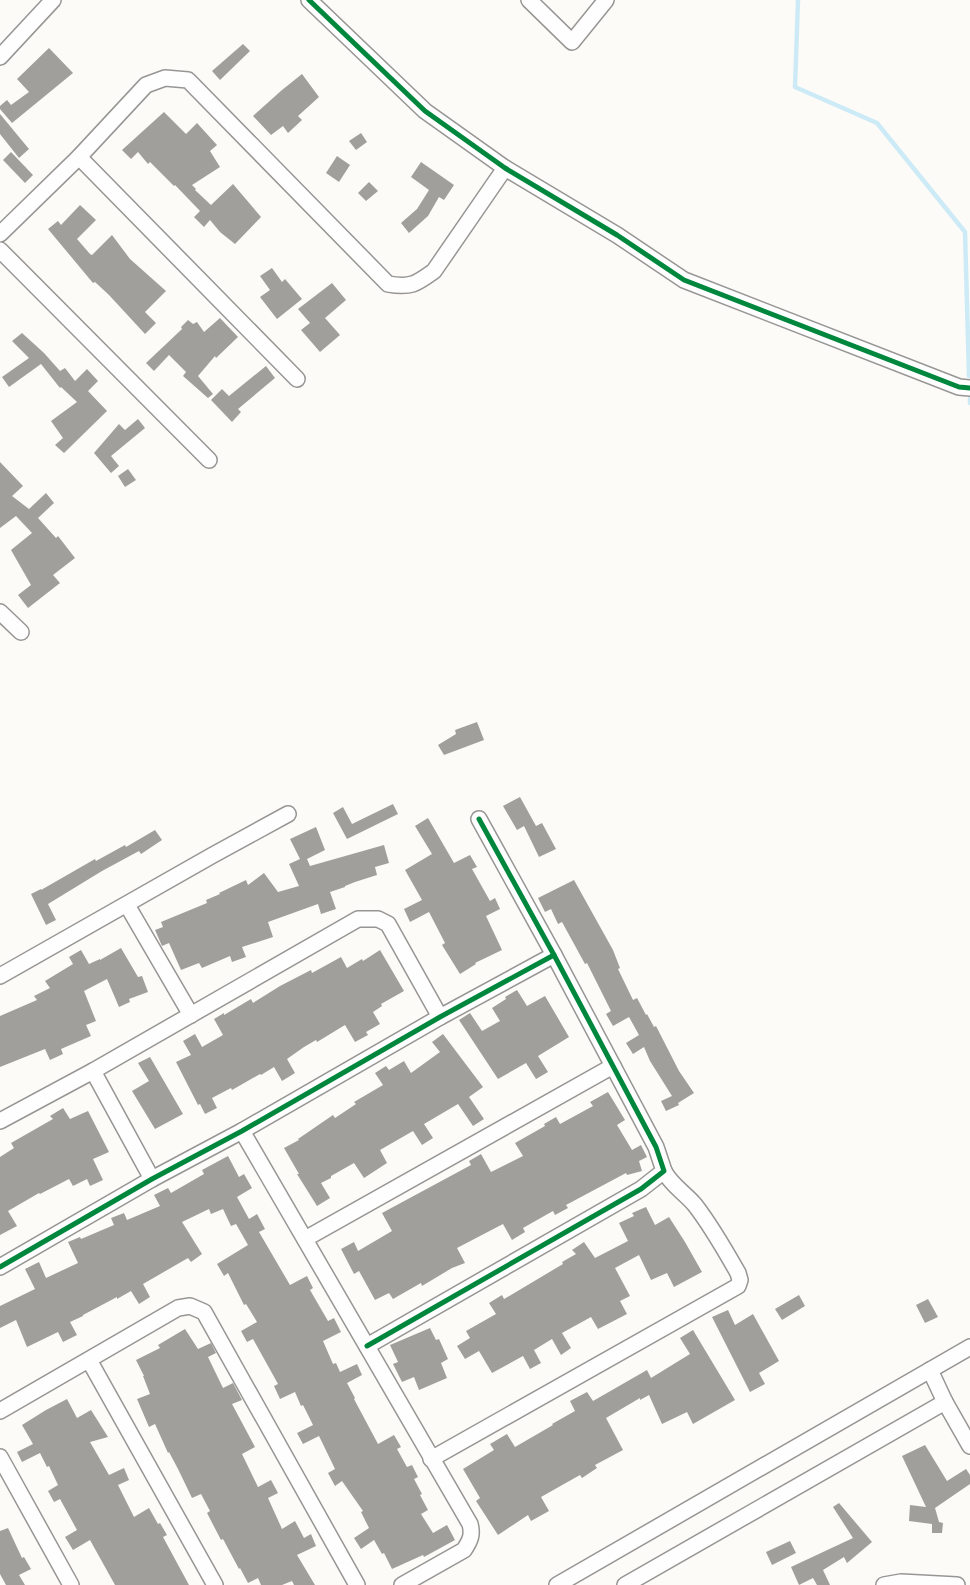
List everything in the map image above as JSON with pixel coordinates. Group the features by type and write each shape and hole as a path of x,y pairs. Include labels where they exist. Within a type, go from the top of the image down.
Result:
{"street":[{"path":"0,57 53,0"},
{"path":"309,0 425,111 505,168 617,235 684,280 959,387 970,388"},
{"path":"529,0 572,42 606,0"},
{"path":"0,234 79,157 146,85 165,78 188,80 388,284 404,287 420,282 434,271 505,168"},
{"path":"79,157 297,379"},
{"path":"0,250 209,460"},
{"path":"0,612 21,632"},
{"path":"0,976 288,814"},
{"path":"431,1459 738,1286 740,1280 712,1226 690,1199 669,1180 656,1147 479,819"},
{"path":"128,905 191,1014"},
{"path":"0,1122 93,1071 358,919 378,919 388,924 440,1017"},
{"path":"0,1267 152,1179 242,1131 440,1017 554,955"},
{"path":"305,1239 613,1066"},
{"path":"93,1071 152,1179"},
{"path":"242,1131 470,1524 472,1532 470,1542 464,1550 402,1585"},
{"path":"367,1346 641,1189 664,1171"},
{"path":"0,1411 178,1308 190,1306 204,1312 358,1585"},
{"path":"557,1585 970,1347"},
{"path":"89,1360 215,1585"},
{"path":"930,1370 945,1402 970,1446"},
{"path":"625,1585 945,1402"},
{"path":"0,1457 71,1585"},
{"path":"884,1585 901,1582 957,1585"}],"building":[{"path":"243,44 250,51 220,80 212,71"},
{"path":"49,48 73,73 12,123 0,109 0,106 7,100 11,105 29,92 17,79"},
{"path":"302,74 319,97 298,116 302,120 288,133 283,126 271,135 253,116"},
{"path":"164,112 186,134 197,123 217,145 210,151 220,167 192,185 195,190 211,205 233,184 261,217 235,244 220,232 210,220 204,227 194,217 200,211 150,162 148,164 138,152 131,159 122,150"},
{"path":"0,114 29,149 19,158 0,134"},
{"path":"361,133 367,142 356,150 349,141"},
{"path":"11,152 33,175 25,183 3,160"},
{"path":"337,156 350,165 339,182 326,173"},
{"path":"421,162 454,185 444,200 439,197 428,216 409,233 401,223 417,209 429,190 411,177"},
{"path":"369,182 378,191 366,201 358,193"},
{"path":"80,205 96,220 77,239 90,254 92,255 112,235 130,259 166,291 145,312 156,323 145,334 109,295 95,282 93,283 48,229 58,221 61,225"},
{"path":"272,268 282,282 285,279 302,299 277,319 260,297 270,290 260,276"},
{"path":"332,283 346,300 325,318 340,335 320,352 301,330 310,323 298,309"},
{"path":"220,318 238,337 216,358 215,356 198,376 213,394 208,398 183,376 186,372 169,355 154,371 146,363 182,329 181,327 188,320 193,324 197,322 204,332"},
{"path":"22,333 60,371 65,368 75,381 87,369 98,381 88,391 107,411 64,453 55,445 63,438 51,421 77,402 60,388 41,364 9,387 2,377 29,358 12,341"},
{"path":"266,366 275,378 238,409 241,412 232,422 211,400 222,389 229,396"},
{"path":"138,419 145,428 111,456 119,466 111,473 94,453 119,424 125,430"},
{"path":"0,462 23,486 12,496 29,509 46,493 54,503 38,518 56,538 58,536 75,558 53,575 60,583 28,608 18,595 31,585 11,550 32,533 16,516 0,528"},
{"path":"128,469 136,480 125,487 118,476"},
{"path":"477,722 484,740 444,755 438,745 456,734 455,730"},
{"path":"520,797 536,826 542,823 556,849 539,857 524,826 517,830 503,806"},
{"path":"393,804 398,814 347,839 333,813 343,807 352,824"},
{"path":"428,818 454,863 470,855 477,867 472,869 490,901 495,898 500,909 486,916 502,950 475,963 460,974 442,945 445,943 429,912 410,922 404,909 422,900 405,870 432,854 415,826"},
{"path":"316,827 325,850 307,859 310,866 384,845 389,863 375,867 377,875 330,892 336,909 321,914 318,904 268,922 273,937 242,947 246,957 232,962 230,956 202,968 199,963 181,970 169,943 162,946 155,930 163,927 161,922 207,903 206,900 246,880 248,885 264,873 278,892 299,886 289,864 300,859 290,839"},
{"path":"155,830 162,840 141,854 139,851 102,871 48,904 56,920 46,925 31,894 95,859 96,861 125,845 126,847"},
{"path":"574,880 613,950 620,968 618,969 633,1000 637,998 654,1027 656,1026 679,1071 694,1093 678,1103 679,1105 666,1111 661,1101 672,1096 650,1061 644,1047 633,1054 626,1043 639,1035 629,1017 613,1026 606,1014 611,1011 587,963 585,964 562,922 558,924 551,909 545,912 538,898"},
{"path":"121,948 138,977 142,976 148,992 129,999 130,1002 119,1007 107,979 84,991 96,1021 86,1025 91,1036 61,1049 63,1054 50,1060 45,1049 0,1067 0,1016 37,1000 34,996 50,988 45,981 73,964 69,957 81,950 89,964"},
{"path":"380,950 404,991 381,1004 382,1006 373,1012 380,1024 366,1032 368,1035 355,1042 345,1025 317,1042 316,1040 304,1047 287,1059 295,1073 282,1081 274,1067 232,1090 231,1088 212,1098 217,1108 205,1114 200,1104 198,1105 176,1062 191,1055 183,1041 195,1034 202,1047 223,1035 214,1019 224,1013 224,1015 251,999 253,1003 280,986 311,970 312,973 341,957 347,968 362,959 363,961"},
{"path":"517,990 527,1006 545,996 569,1037 538,1056 548,1072 536,1079 526,1063 498,1079 459,1020 470,1013 482,1031 500,1021 492,1008"},
{"path":"443,1034 483,1087 469,1097 484,1119 473,1126 458,1104 424,1124 433,1138 422,1145 413,1131 380,1150 387,1163 364,1178 354,1163 321,1183 330,1198 317,1206 297,1174 299,1174 284,1148 299,1140 333,1115 335,1118 356,1104 354,1102 383,1085 375,1073 386,1066 389,1070 404,1061 411,1073 440,1052 432,1042"},
{"path":"150,1057 183,1114 155,1129 132,1091 149,1081 138,1063"},
{"path":"608,1092 625,1120 617,1125 632,1150 641,1145 647,1157 639,1161 642,1171 627,1175 626,1173 566,1205 568,1208 555,1215 553,1211 523,1228 525,1232 512,1240 503,1224 457,1248 465,1263 452,1268 422,1286 421,1283 393,1299 389,1293 375,1300 359,1271 354,1274 341,1249 354,1242 358,1251 392,1231 382,1213 471,1165 469,1161 481,1154 491,1172 523,1156 515,1143 545,1126 544,1124 556,1117 560,1124 593,1106 590,1102"},
{"path":"63,1108 70,1119 88,1111 109,1152 93,1159 103,1180 90,1186 87,1179 73,1186 69,1179 39,1193 8,1211 17,1226 0,1235 0,1157 14,1148 11,1143 53,1119 50,1116"},
{"path":"228,1156 239,1177 244,1174 252,1188 237,1197 249,1219 257,1214 265,1229 259,1232 290,1285 307,1276 313,1288 310,1290 328,1321 334,1318 341,1332 323,1341 333,1364 336,1363 340,1372 357,1364 362,1375 347,1383 378,1444 394,1435 401,1447 397,1449 407,1467 412,1465 418,1477 414,1479 428,1510 421,1514 433,1533 447,1525 455,1540 424,1557 423,1555 392,1569 384,1553 382,1554 374,1540 361,1549 354,1538 369,1528 361,1512 363,1511 342,1481 335,1486 328,1473 335,1469 319,1436 303,1444 297,1433 313,1425 303,1405 301,1406 295,1392 280,1399 274,1386 278,1384 253,1339 247,1342 241,1331 257,1322 246,1304 244,1305 228,1273 224,1276 217,1264 248,1245 236,1224 231,1226 223,1209 211,1214 209,1209 182,1222 202,1254 191,1262 188,1258 143,1284 150,1297 139,1304 131,1291 117,1299 117,1297 70,1322 77,1335 63,1342 58,1332 27,1347 16,1320 0,1328 0,1306 35,1289 25,1269 39,1262 46,1278 78,1263 68,1242 80,1237 81,1239 114,1225 111,1218 124,1213 127,1220 160,1206 154,1195 168,1188 171,1193 204,1174 202,1170"},
{"path":"646,1207 655,1225 669,1217 702,1272 674,1287 667,1273 651,1280 639,1255 615,1268 630,1296 620,1301 627,1314 598,1329 591,1317 562,1333 571,1348 561,1355 552,1339 534,1350 541,1363 530,1369 523,1356 492,1373 479,1351 465,1359 457,1346 470,1338 466,1331 496,1314 489,1303 502,1295 504,1299 563,1264 562,1262 576,1254 572,1250 584,1242 595,1258 628,1241 619,1223 634,1216 632,1213"},
{"path":"799,1295 805,1306 782,1320 775,1309"},
{"path":"928,1299 938,1317 925,1323 916,1305"},
{"path":"728,1310 735,1325 753,1314 779,1361 759,1373 765,1384 750,1392 712,1317"},
{"path":"430,1328 436,1340 439,1339 448,1359 441,1363 447,1378 419,1390 414,1377 402,1382 393,1364 398,1362 390,1345"},
{"path":"185,1329 198,1349 211,1343 216,1353 208,1357 223,1388 233,1383 242,1400 232,1404 255,1447 242,1454 258,1487 271,1480 278,1493 268,1498 282,1529 295,1521 304,1538 311,1534 316,1546 297,1555 315,1585 294,1585 292,1581 282,1585 261,1585 258,1578 248,1583 223,1539 221,1540 207,1513 210,1511 201,1494 192,1498 155,1424 149,1427 137,1399 150,1394 136,1360 160,1348 158,1345"},
{"path":"693,1330 735,1400 693,1424 687,1412 662,1424 649,1395 640,1400 640,1398 606,1418 623,1450 595,1465 597,1468 582,1478 580,1475 541,1497 549,1511 531,1521 528,1515 498,1535 476,1501 480,1498 463,1469 494,1450 490,1444 507,1434 515,1447 553,1425 575,1411 570,1401 587,1392 593,1401 647,1370 651,1378 690,1354 680,1338"},
{"path":"67,1399 77,1418 91,1410 108,1437 90,1442 109,1475 124,1468 129,1480 118,1485 134,1517 149,1508 167,1535 163,1537 189,1585 115,1585 90,1540 73,1550 65,1537 77,1530 60,1499 54,1502 48,1491 58,1485 49,1466 47,1467 40,1453 22,1462 17,1452 33,1444 22,1425"},
{"path":"925,1445 947,1481 966,1469 970,1475 970,1484 935,1508 939,1522 943,1523 942,1533 932,1533 932,1524 909,1521 910,1505 926,1507 902,1456"},
{"path":"839,1503 872,1542 847,1563 844,1557 823,1570 830,1585 817,1585 813,1578 799,1585 791,1567 853,1538 833,1507"},
{"path":"8,1528 22,1558 24,1557 31,1569 19,1575 25,1585 6,1585 0,1574 0,1531"},
{"path":"790,1541 796,1553 772,1565 766,1552"}],"waterway":[{"path":"798,0 795,87 877,123 965,232 969,376"}],"cycle path":[{"path":"309,0 425,111 505,168 617,235 684,280 959,387 970,388"},
{"path":"367,1346 641,1189 664,1171 656,1147 479,819"},
{"path":"0,1267 152,1179 242,1131 440,1017 554,955"}]}
